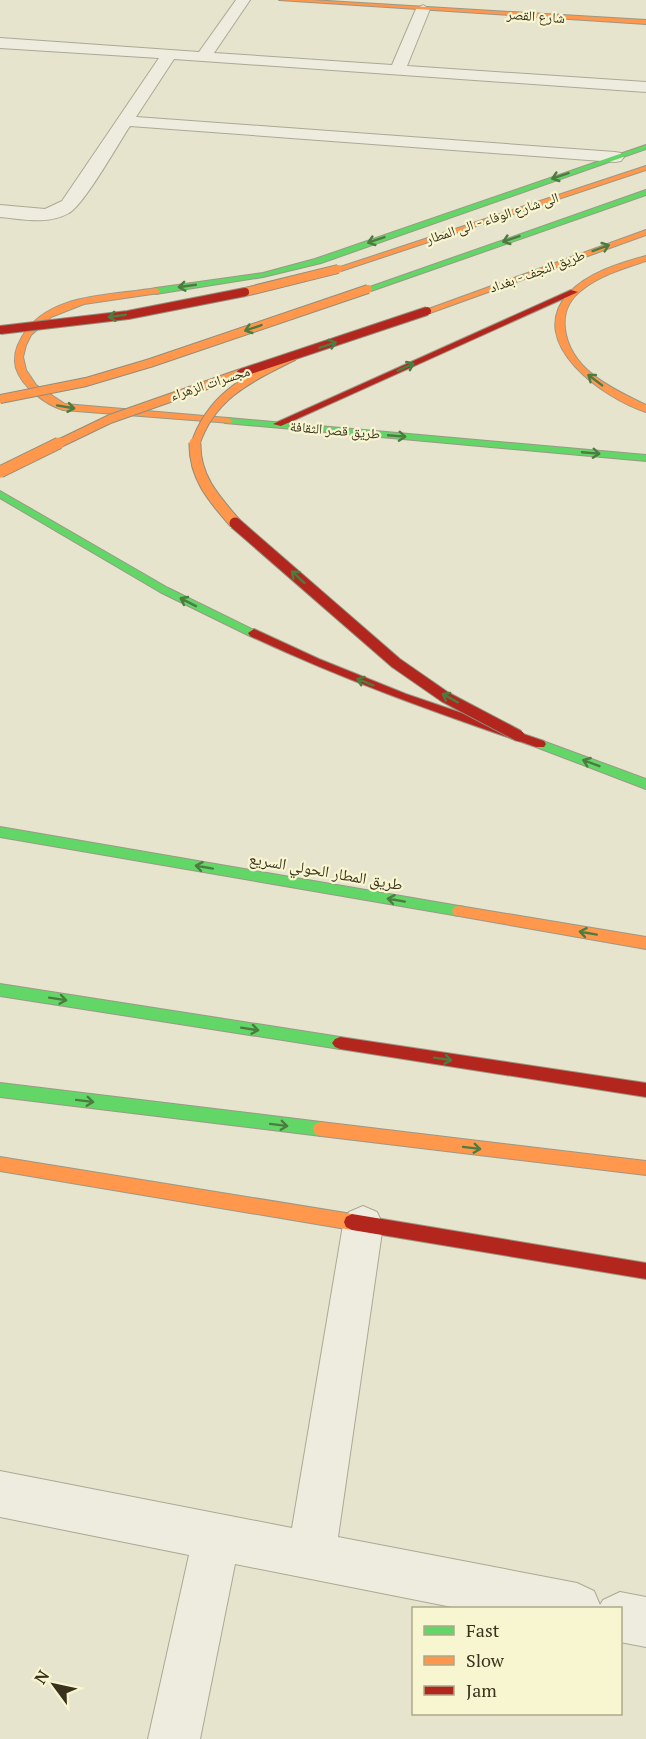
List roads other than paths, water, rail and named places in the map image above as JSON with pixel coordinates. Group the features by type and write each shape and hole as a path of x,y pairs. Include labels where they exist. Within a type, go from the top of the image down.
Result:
{"main road":[{"name":"شارع القصر","path":"282,0 646,14"},
{"name":"شارع القصر","path":"418,4 646,22"},
{"path":"4,336 50,311 74,304 263,274 318,261 646,147"},
{"name":"الى شارع الوفاء - الى المطار","path":"4,336 147,312 257,290 338,269 646,168"},
{"path":"0,399 86,382 118,373 646,192"},
{"name":"طريق النجف - بغداد","path":"428,311 646,232"},
{"name":"طريق قصر الثقافة","path":"276,425 574,292 609,272 646,258"},
{"path":"574,292 563,307 559,323 562,341 573,359 590,377 644,417"},
{"name":"مجسرات الزهراء","path":"0,472 121,415 192,388 428,311"},
{"path":"294,356 243,380 223,396 207,415 197,435 194,457 197,473 204,488 231,517 390,656 435,690 519,736"},
{"path":"12,383 38,400 63,407 276,425"},
{"name":"طريق قصر الثقافة","path":"276,425 646,458"},
{"path":"630,443 646,458"},
{"path":"0,494 118,564 236,627 402,697 519,736 646,784"},
{"name":"طريق المطار الحولي السريع","path":"0,832 646,943"},
{"path":"0,990 646,1090"},
{"path":"0,1090 646,1168"},
{"path":"0,1164 646,1270"}],"street":[{"path":"204,56 243,0"},
{"path":"398,69 418,4"},
{"path":"4,47 204,56 646,87"},
{"path":"0,212 39,215 63,210 170,54"},
{"path":"126,121 615,157"},
{"path":"311,1556 363,1225"},
{"path":"0,1494 572,1607"},
{"path":"174,1739 217,1537"},
{"path":"622,1617 646,1622"}]}
